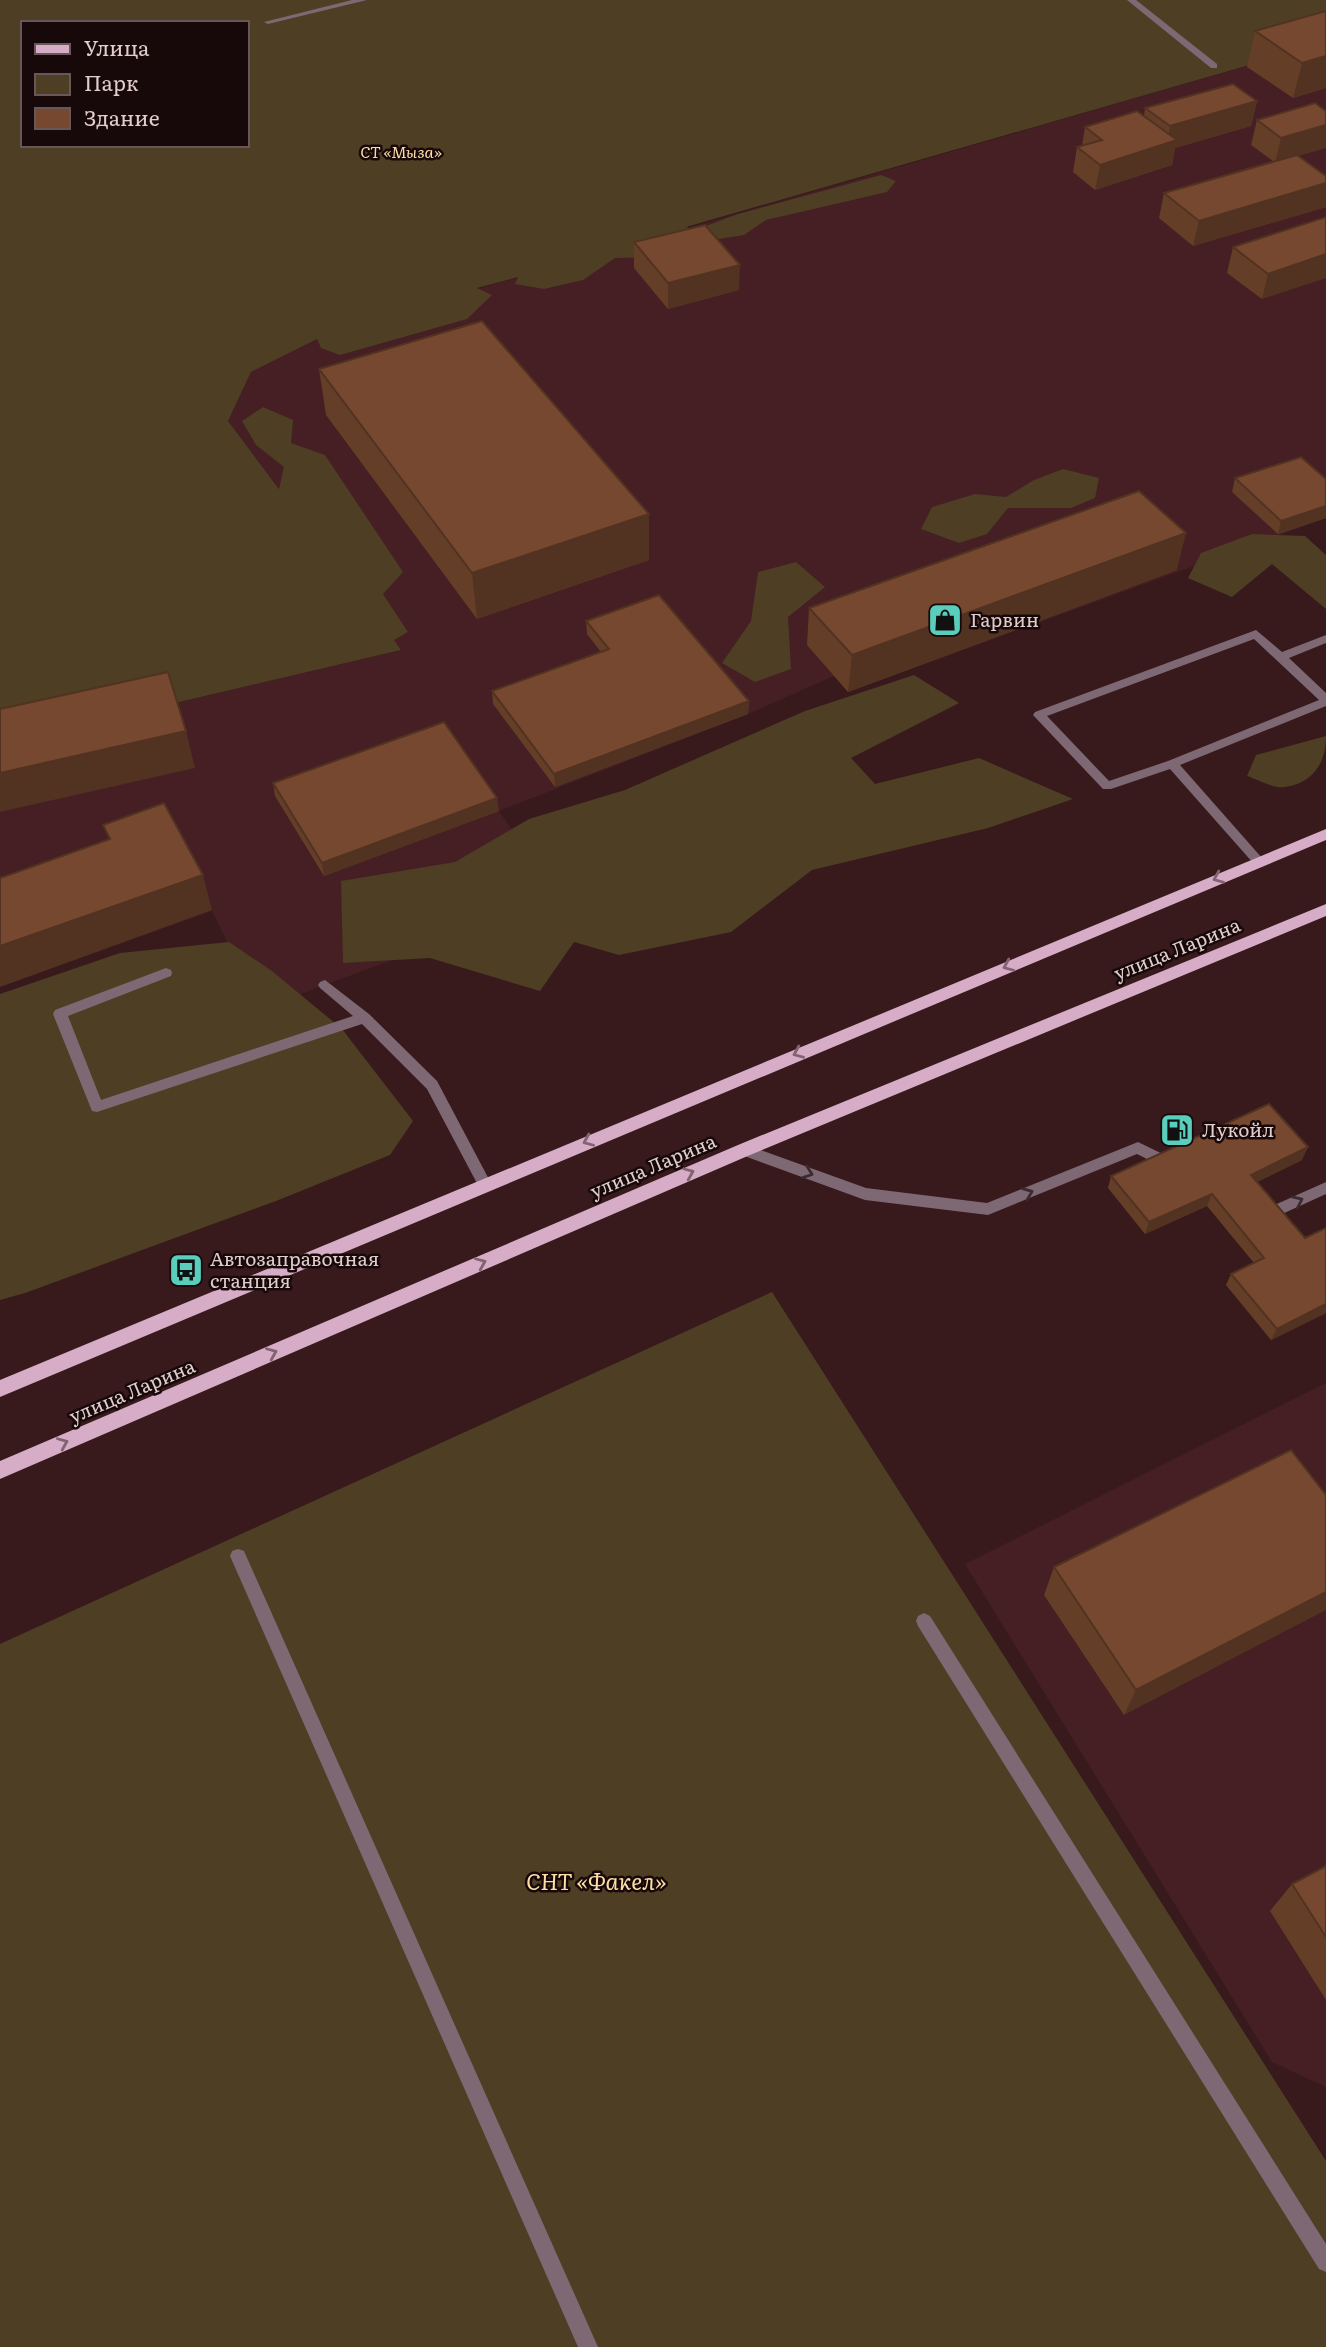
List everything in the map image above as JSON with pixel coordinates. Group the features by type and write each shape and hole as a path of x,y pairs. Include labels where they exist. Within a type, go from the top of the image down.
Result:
{"main road":[{"path":"0,1389 1326,834"},
{"name":"улица Ларина","path":"0,1471 744,1150 1326,910"}],"lane":[{"path":"268,22 363,0"},
{"path":"1131,0 1214,66"},
{"path":"1256,634 1326,701 1172,764 1107,786 1039,715 1256,634"},
{"path":"1281,657 1326,639"},
{"path":"1172,764 1258,861"},
{"path":"166,973 60,1014 97,1107 365,1018"},
{"path":"325,985 365,1018 432,1085 485,1185"},
{"path":"744,1150 865,1194 988,1209 1138,1148 1187,1174"},
{"path":"1254,1210 1265,1216 1326,1188"},
{"path":"238,1556 588,2347"},
{"path":"924,1622 1326,2262"}],"shaded area":[{"path":"1326,43 1326,518 848,692 834,676 748,714 499,811 560,898 260,1009 212,911 0,987 0,744 401,650 228,421 251,372 332,331"},
{"path":"1326,1383 1326,2087 1272,2062 965,1564"}],"green space":[{"name":"СТ «Мыза»","path":"0,0 1326,0 1326,43 686,227 695,230 738,214 881,175 896,181 887,192 766,220 744,235 688,244 669,257 615,258 583,280 544,289 515,284 518,277 477,288 492,295 467,319 340,355 321,348 317,339 251,372 228,421 279,489 284,467 256,445 242,421 263,407 293,420 291,443 325,455 403,572 383,594 408,632 394,640 401,650 0,744"},
{"path":"1063,469 1099,478 1095,498 1071,508 1008,508 987,534 959,543 921,529 932,507 975,494 1006,497 1034,480"},
{"path":"1252,534 1305,536 1326,555 1326,609 1272,564 1232,597 1188,578 1201,553"},
{"path":"796,562 825,587 788,617 791,669 755,682 722,663 751,621 758,572"},
{"path":"914,675 959,703 851,758 875,784 979,758 1073,799 988,828 812,870 731,932 619,955 574,942 540,991 430,958 343,963 341,881 455,862 529,819 625,790 805,711"},
{"path":"1326,736 1324,755 1320,763 1303,781 1281,787 1247,776 1256,755"},
{"path":"229,942 272,971 342,1029 413,1121 390,1155 276,1201 0,1300 0,994 120,953"},
{"name":"СНТ «Факел»","path":"772,1292 1326,2161 1326,2347 0,2347 0,1644"}],"building":[{"path":"1326,11 1326,56 1302,63 1255,31"},
{"path":"1233,84 1257,101 1170,126 1145,108"},
{"path":"1315,103 1326,111 1326,125 1281,138 1257,120"},
{"path":"1137,111 1177,140 1100,165 1077,147 1102,140 1085,127"},
{"path":"1297,155 1326,176 1326,183 1199,221 1164,193"},
{"path":"1326,217 1326,254 1268,274 1233,247"},
{"path":"705,225 740,265 668,283 634,242"},
{"path":"482,321 649,514 472,573 319,369"},
{"path":"1301,457 1326,479 1326,506 1281,521 1235,478"},
{"path":"1139,491 1186,533 852,655 809,608"},
{"path":"659,595 749,701 554,774 492,691 609,649 586,621"},
{"path":"168,672 186,731 0,773 0,709"},
{"path":"444,722 497,798 322,863 273,783"},
{"path":"164,803 203,875 0,946 0,878 110,839 103,825"},
{"path":"1269,1104 1308,1147 1251,1175 1305,1238 1326,1228 1326,1304 1277,1329 1231,1274 1264,1258 1212,1194 1149,1222 1111,1176"},
{"path":"1291,1450 1326,1495 1326,1592 1136,1690 1054,1567"},
{"path":"1326,1866 1326,1937 1292,1884"}],"place":[{"name":"Гарвин","path":"945,620"},
{"name":"Лукойл","path":"1177,1130"},
{"name":"Автозаправочная станция","path":"186,1270"}]}
